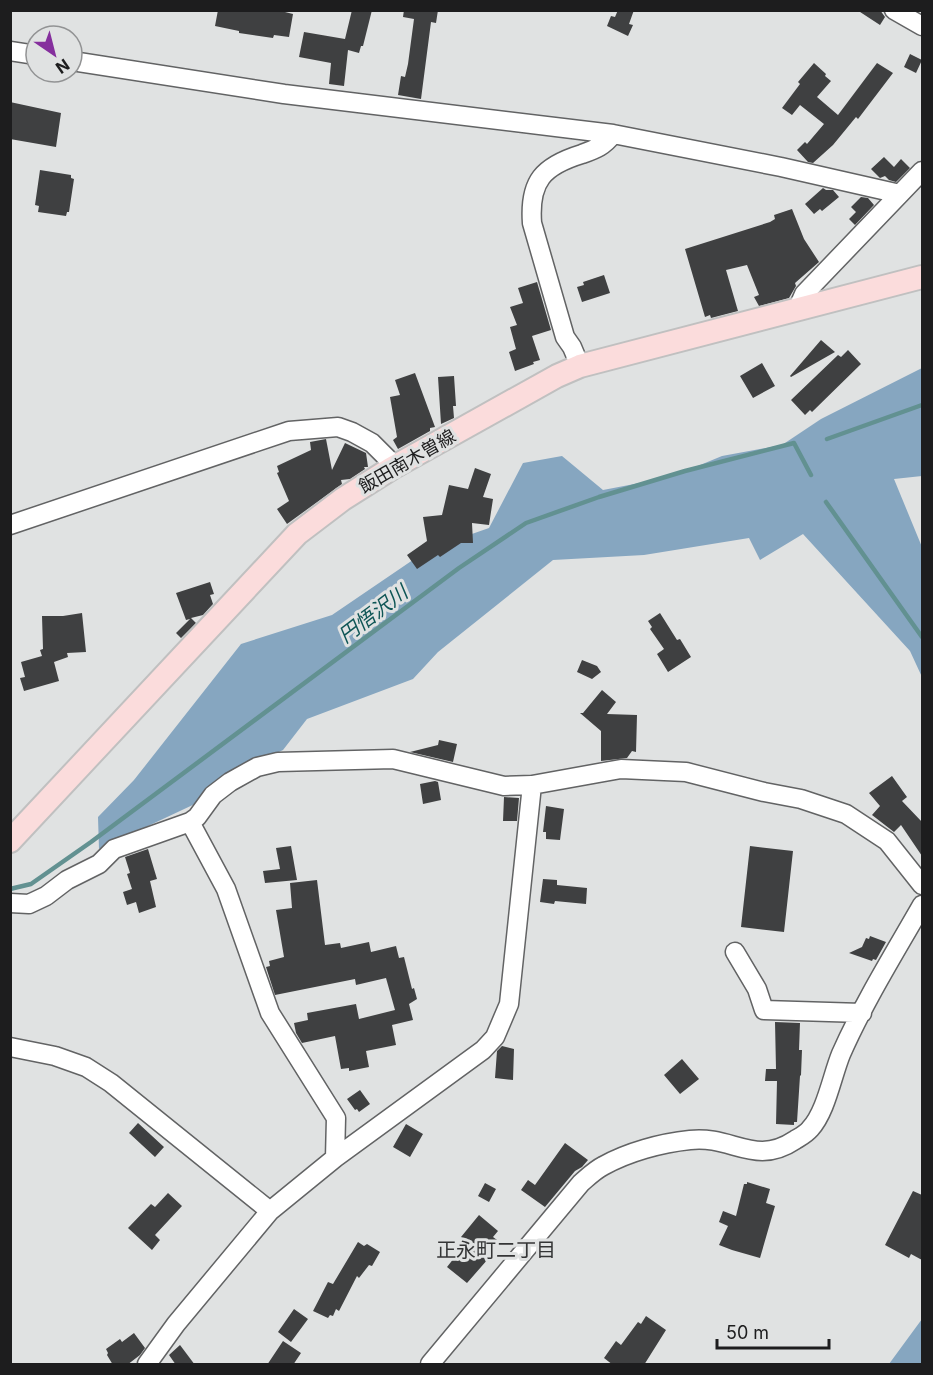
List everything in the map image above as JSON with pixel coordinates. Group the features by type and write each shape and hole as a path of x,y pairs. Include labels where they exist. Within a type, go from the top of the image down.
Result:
{"main road":[{"name":"飯田南木曽線","path":"10,841 297,534 343,499 392,468 557,376 580,366 922,277"}],"street":[{"path":"894,10 922,26"},
{"path":"84,63 284,94 613,134 781,167 900,194"},
{"path":"580,366 573,347 565,337 532,223 531,204 534,189 546,171 556,163 598,149 607,143 613,134"},
{"path":"797,310 804,294 922,171"},
{"path":"10,525 289,431 338,427 352,432 372,444 388,459 392,468"},
{"path":"10,903 29,904 67,880 99,864 114,849 190,822 197,817 213,795 230,782 257,767 278,762 393,759 504,786 532,785 621,769 686,772 801,799 846,814 886,841 922,885"},
{"path":"147,1365 176,1324 270,1211 335,1158 483,1050 495,1037 509,1004 532,785"},
{"path":"190,822 226,889 270,1013 336,1118 335,1158"},
{"path":"430,1365 581,1183 602,1167 641,1150 691,1139 725,1142 751,1151 767,1152 789,1144 809,1131 817,1120 841,1054 879,978 922,906"},
{"path":"735,952 757,989 764,1010 862,1013"},
{"path":"10,1047 55,1056 86,1067 111,1083 270,1211"}],"shaded area":[{"path":"922,368 922,476 894,479 922,547 922,677 910,651 803,534 760,560 749,538 644,555 553,560 438,652 413,679 307,719 283,750 243,769 197,803 99,849 98,817 134,780 241,644 332,615 429,549 489,528 523,463 562,456 603,490 671,477 722,456 782,445 821,419"},
{"path":"922,1319 922,1364 889,1364"}],"building":[{"path":"218,10 277,10 293,14 289,37 274,35 273,38 239,33 239,31 215,26"},
{"path":"352,10 372,10 363,46 359,53 348,50 344,86 329,84 331,63 299,57 304,32 345,39"},
{"path":"404,10 438,10 436,23 431,22 421,99 398,95 401,76 405,77 408,64 414,19 403,17"},
{"path":"618,10 634,10 629,24 633,25 628,36 607,26 611,16 615,17"},
{"path":"857,10 880,10 885,17 880,25"},
{"path":"910,54 922,60 916,73 904,67"},
{"path":"814,63 831,81 817,97 838,115 877,63 893,73 858,119 856,117 833,145 813,163 808,162 797,150 805,142 807,144 824,124 800,105 792,115 782,108 800,84 798,82"},
{"path":"10,102 61,113 56,147 10,139"},
{"path":"884,157 894,167 901,159 910,168 896,182 885,176 880,178 871,169"},
{"path":"40,170 71,175 74,179 69,212 66,216 38,212 39,206 35,205"},
{"path":"823,188 833,190 839,197 822,211 820,209 814,214 805,204"},
{"path":"861,197 868,198 874,205 855,225 849,219 856,212 851,207"},
{"path":"792,209 804,239 819,262 795,283 796,286 789,298 759,306 754,297 759,295 747,265 726,270 738,311 711,318 710,315 705,317 685,249 770,222 775,219 774,215"},
{"path":"604,275 610,293 582,302 577,287 584,285 583,282"},
{"path":"537,282 551,330 532,336 540,360 515,371 509,352 516,349 510,327 517,325 510,307 523,303 518,288"},
{"path":"821,340 835,352 791,377 790,376"},
{"path":"848,350 861,364 812,412 810,410 805,415 791,400 838,355 841,357"},
{"path":"762,363 775,386 753,398 740,376"},
{"path":"415,373 435,427 398,449 393,440 397,437 390,397 400,395 395,380"},
{"path":"454,376 456,406 453,406 454,418 441,424 438,377"},
{"path":"326,439 332,470 345,443 366,453 368,467 364,467 365,469 350,479 341,480 342,484 287,524 277,509 289,501 277,473 279,472 277,466 311,450 310,442"},
{"path":"475,468 491,474 483,497 493,499 489,525 472,523 473,543 461,543 417,569 407,555 427,541 423,517 442,515 449,485 468,489"},
{"path":"210,582 214,594 210,595 213,604 203,615 191,618 196,623 181,638 176,633 190,619 186,620 176,593"},
{"path":"82,613 86,652 67,653 68,657 54,662 59,681 24,691 20,678 25,677 21,662 42,656 40,650 43,649 42,616"},
{"path":"660,613 691,657 668,672 657,654 664,649 650,629 652,627 648,621"},
{"path":"582,660 597,666 601,672 592,679 577,672"},
{"path":"602,690 616,702 607,714 637,715 636,752 632,751 627,758 601,761 601,731 580,713 583,713"},
{"path":"439,740 457,744 453,762 410,752 438,745"},
{"path":"892,776 907,797 902,801 922,822 922,856 901,825 894,832 872,815 880,806 869,793"},
{"path":"438,782 441,800 423,804 420,784"},
{"path":"504,797 519,798 517,821 503,821"},
{"path":"546,806 564,809 560,840 546,839 546,832 543,832"},
{"path":"291,846 297,880 265,883 263,871 280,869 276,848"},
{"path":"750,846 793,851 784,932 741,927"},
{"path":"148,849 157,879 150,881 156,907 139,913 136,902 127,905 123,892 132,889 125,857"},
{"path":"543,879 557,880 557,885 587,888 586,904 540,902"},
{"path":"317,880 325,945 340,943 341,948 369,942 371,952 396,946 399,958 404,957 412,989 414,988 417,999 409,1004 413,1020 392,1025 396,1045 366,1051 369,1067 349,1071 349,1068 341,1069 335,1036 302,1043 296,1033 294,1023 308,1020 307,1013 356,1004 359,1019 395,1010 386,978 356,985 355,979 275,995 266,967 270,966 269,961 284,957 276,910 292,908 290,883"},
{"path":"870,936 886,942 876,960 872,961 849,953 862,947 866,938 869,939"},
{"path":"775,1022 800,1023 801,1075 797,1122 794,1122 794,1125 776,1124 777,1081 765,1081 766,1069 776,1069"},
{"path":"502,1046 514,1049 513,1080 495,1078 497,1051"},
{"path":"682,1059 699,1079 680,1094 664,1075"},
{"path":"360,1090 370,1104 359,1112 347,1099"},
{"path":"138,1123 164,1147 155,1157 129,1133"},
{"path":"406,1124 423,1134 410,1157 393,1147"},
{"path":"565,1143 588,1160 575,1171 545,1207 521,1190 528,1180 535,1185"},
{"path":"747,1182 770,1189 766,1203 775,1206 760,1258 719,1245 728,1226 719,1222 723,1211 736,1216 744,1184"},
{"path":"485,1183 496,1189 489,1202 478,1196"},
{"path":"913,1191 922,1195 922,1260 911,1254 909,1258 885,1245"},
{"path":"168,1193 182,1206 155,1235 160,1240 152,1250 128,1228 151,1204 155,1207"},
{"path":"479,1215 498,1231 493,1237 497,1240 484,1255 488,1259 467,1283 447,1267 462,1248 459,1245 464,1239 461,1237"},
{"path":"358,1242 364,1246 367,1244 380,1252 372,1266 369,1265 359,1278 357,1276 339,1311 336,1309 333,1316 330,1315 328,1318 313,1311 328,1282 333,1284"},
{"path":"294,1309 308,1319 291,1342 278,1332"},
{"path":"646,1316 666,1330 644,1365 613,1365 604,1358 616,1341 621,1345 638,1322 641,1324"},
{"path":"134,1333 145,1348 127,1365 113,1365 106,1349 120,1339 122,1342"},
{"path":"283,1341 301,1353 293,1365 267,1365"},
{"path":"180,1345 195,1365 176,1365 169,1355"}],"waterway":[{"name":"円悟沢川","path":"827,439 922,405"},
{"name":"円悟沢川","path":"10,889 31,884 91,842 459,568 526,523 599,497 685,471 794,443 811,475"},
{"path":"826,502 922,637"}],"district":[{"name":"正永町二丁目","path":"496,1250"}]}
